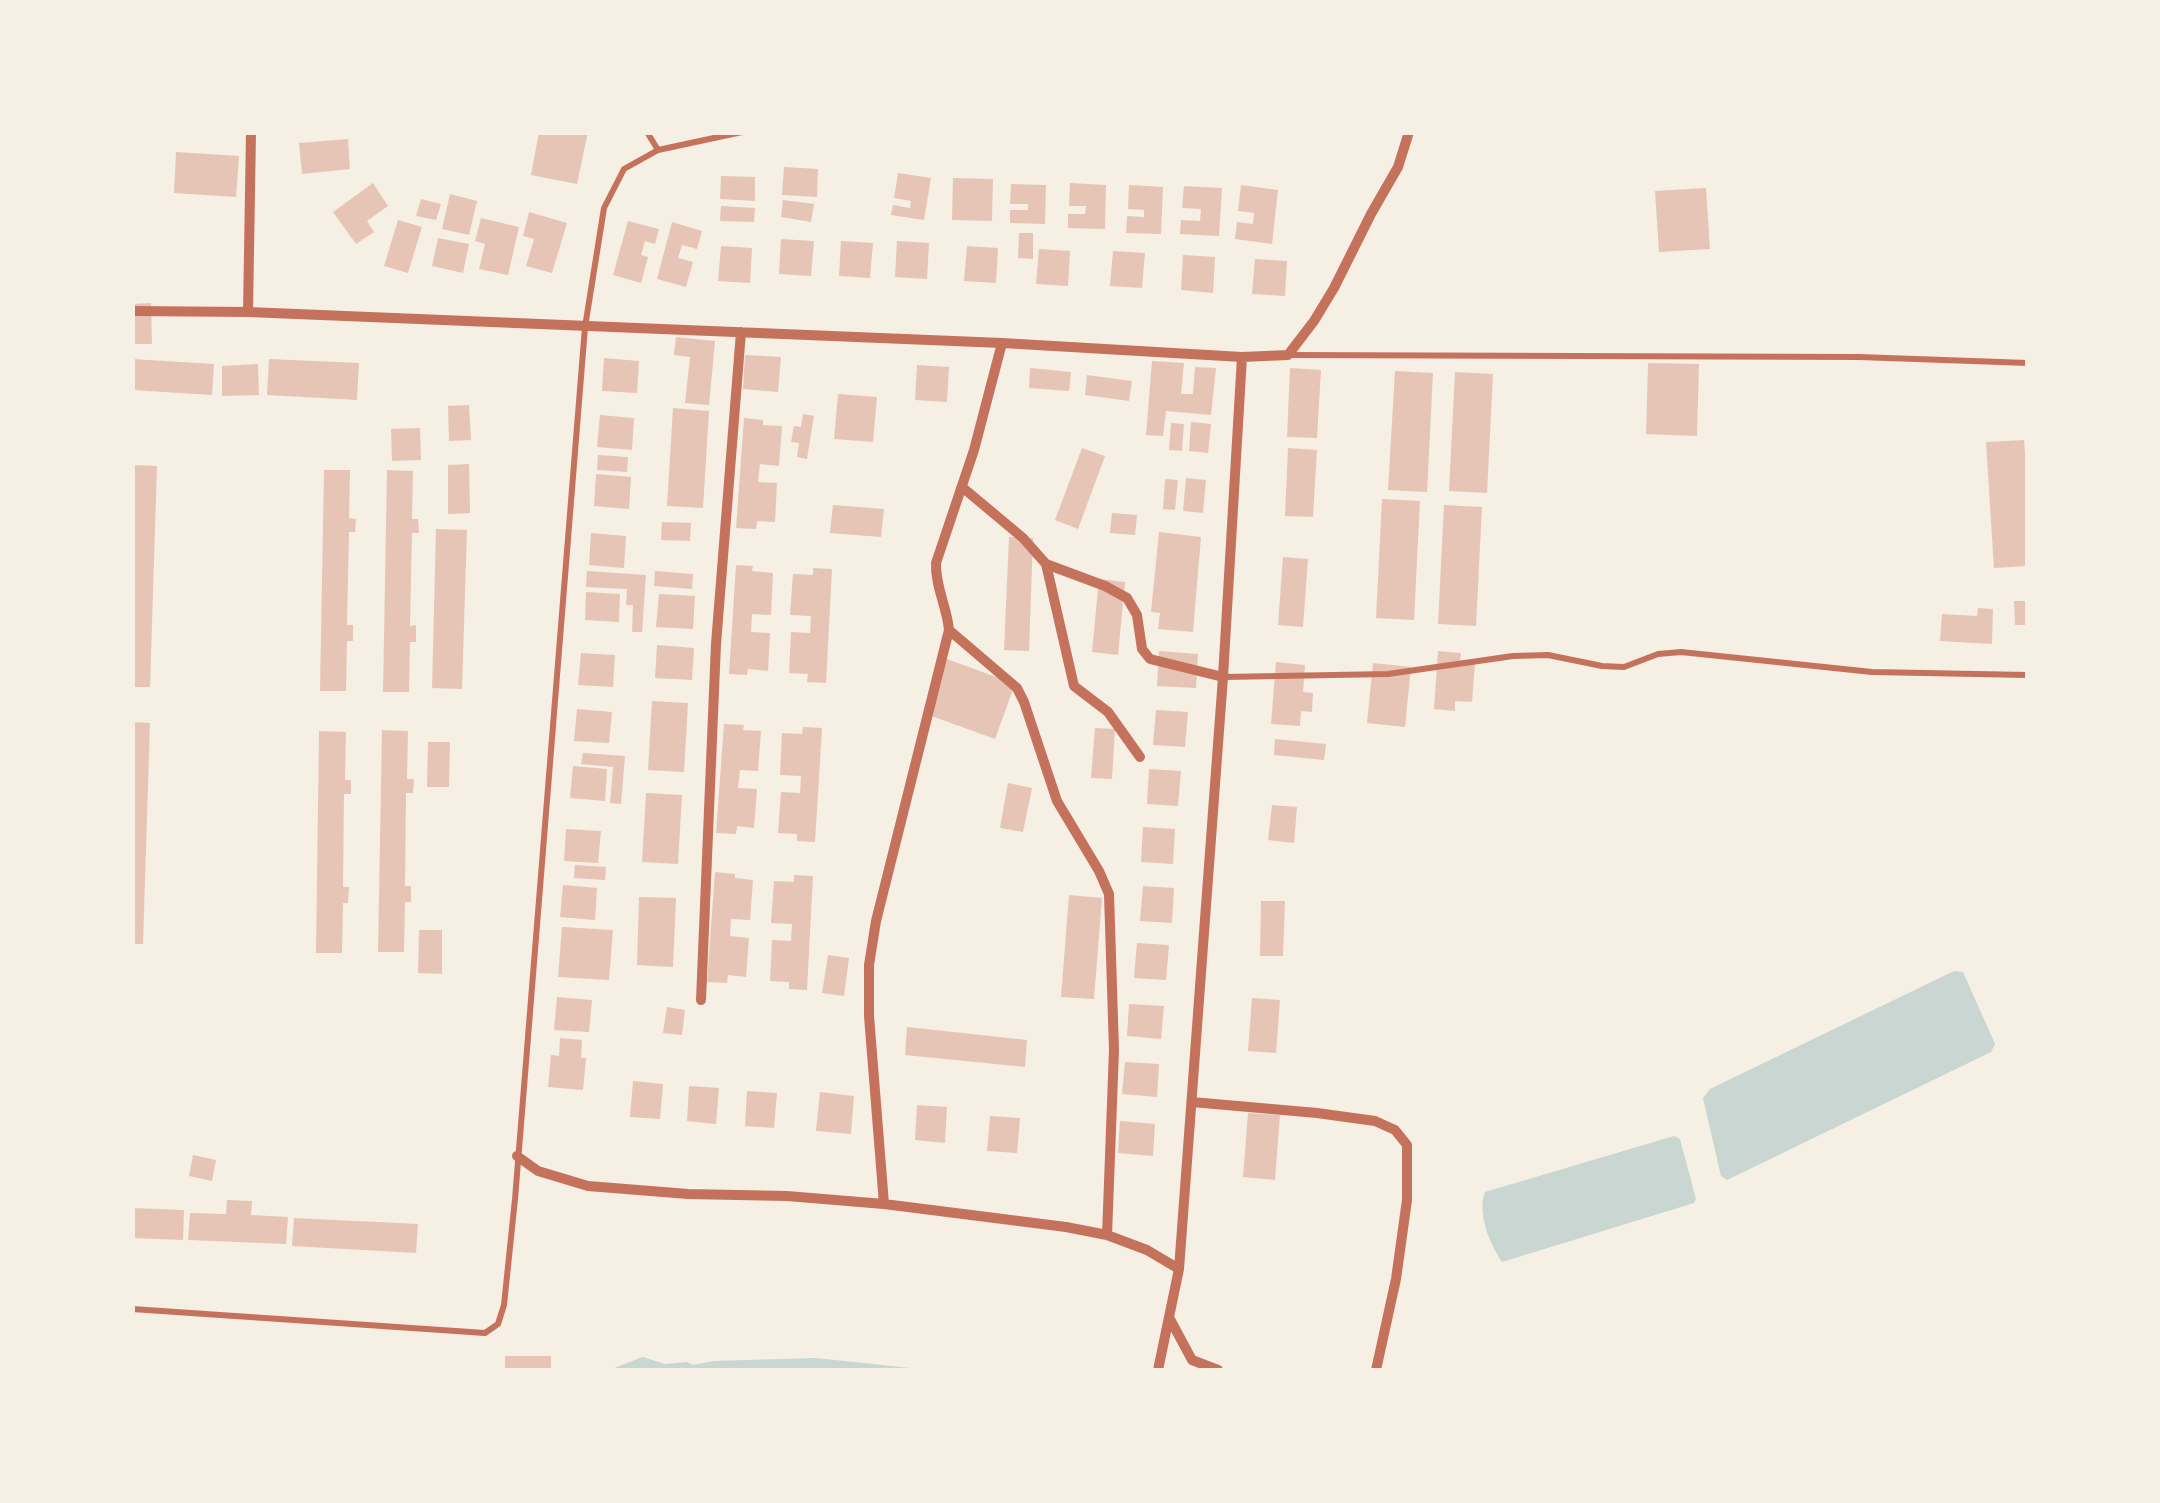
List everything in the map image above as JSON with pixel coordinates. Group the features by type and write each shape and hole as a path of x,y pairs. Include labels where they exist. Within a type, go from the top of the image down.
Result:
{"street":[{"path":"248,312 251,132"},
{"path":"132,311 741,332 1242,357 1288,355 1334,288 1398,167 1409,132"},
{"path":"701,1000 716,644 741,332"},
{"path":"884,1204 868,965 949,630 947,609 935,577 936,563 974,450 1002,343"},
{"path":"1158,1370 1179,1270 1223,677 1242,357"},
{"path":"962,487 1023,538 1046,564 1127,598 1136,615 1142,650 1150,659 1223,677"},
{"path":"1046,564 1074,686 1108,712 1140,757"},
{"path":"949,630 1017,688 1057,802 1108,894 1114,1050 1108,1236"},
{"path":"1192,1102 1375,1121 1395,1130 1407,1145 1408,1200 1376,1370"},
{"path":"517,1156 538,1170 588,1186 884,1204 1066,1227 1147,1250 1179,1270"},
{"path":"1170,1319 1192,1360 1218,1370"}],"lane":[{"path":"647,132 658,150"},
{"path":"132,1309 485,1334 498,1324 504,1306 517,1156 584,327 604,208 624,169 658,150 742,132"},
{"path":"1288,355 1840,357 2028,362"},
{"path":"1223,677 1388,674 1514,656 1548,655 1602,666 1624,666 1658,654 1681,652 1872,672 2028,675"}],"shaded area":[{"path":"1954,971 1963,972 1995,1044 1991,1052 1727,1180 1721,1176 1703,1098 1710,1089"},
{"path":"1674,1136 1680,1139 1694,1203 1502,1262 1484,1219 1485,1192"},
{"path":"643,1357 665,1364 693,1365 816,1358 929,1370 609,1370"}],"building":[{"path":"539,132 588,132 577,184 531,175"},
{"path":"348,139 350,169 302,174 299,143"},
{"path":"176,152 239,156 236,197 174,193"},
{"path":"784,167 818,169 817,197 782,195"},
{"path":"898,173 931,178 924,220 891,215 893,205 910,208 911,201 894,198"},
{"path":"721,176 755,177 755,201 720,199"},
{"path":"953,178 993,179 992,221 952,220"},
{"path":"373,183 388,206 367,221 374,232 356,244 333,212"},
{"path":"1070,183 1106,185 1105,229 1068,228 1068,214 1085,214 1086,206 1069,206"},
{"path":"1011,184 1046,185 1045,224 1010,223 1010,210 1028,210 1028,204 1010,204"},
{"path":"1129,185 1163,187 1161,234 1126,233 1127,216 1144,217 1144,210 1128,209"},
{"path":"1241,185 1278,190 1272,244 1235,239 1237,222 1253,224 1254,213 1238,211"},
{"path":"1184,186 1222,188 1219,236 1180,234 1181,220 1200,221 1201,209 1182,208"},
{"path":"1706,188 1710,249 1659,252 1655,191"},
{"path":"450,194 477,201 469,235 442,229"},
{"path":"421,199 441,204 436,220 416,216"},
{"path":"783,200 814,204 811,222 781,217"},
{"path":"721,206 755,208 754,222 720,221"},
{"path":"529,212 567,223 552,273 526,266 534,239 523,236"},
{"path":"481,218 519,227 508,275 479,269 485,244 475,241"},
{"path":"398,220 422,227 408,273 384,266"},
{"path":"628,221 659,229 655,244 645,241 641,255 648,257 641,283 613,275"},
{"path":"672,222 702,231 697,249 682,245 678,258 693,262 686,287 657,279"},
{"path":"1019,233 1033,233 1033,259 1018,258"},
{"path":"438,238 469,244 463,273 432,266"},
{"path":"781,239 814,241 811,276 779,274"},
{"path":"841,241 873,243 870,278 839,276"},
{"path":"897,241 929,243 927,279 895,277"},
{"path":"721,246 752,248 750,283 718,281"},
{"path":"967,246 998,248 996,283 964,281"},
{"path":"1039,249 1070,251 1068,286 1036,284"},
{"path":"1113,251 1145,253 1142,288 1110,286"},
{"path":"1183,255 1215,257 1213,293 1181,290"},
{"path":"1255,259 1287,261 1285,296 1252,294"},
{"path":"151,303 152,344 132,344 132,304"},
{"path":"676,337 715,341 709,405 685,403 690,357 674,355"},
{"path":"745,355 781,357 778,392 743,389"},
{"path":"604,358 639,361 637,393 602,391"},
{"path":"132,359 214,364 212,395 132,390"},
{"path":"269,359 359,363 357,400 267,395"},
{"path":"1152,361 1184,363 1181,394 1193,394 1195,367 1216,368 1211,415 1166,411 1163,436 1146,435"},
{"path":"1648,363 1699,364 1697,436 1646,434"},
{"path":"258,364 259,395 222,396 222,366"},
{"path":"917,365 949,367 947,402 915,400"},
{"path":"1030,368 1071,372 1069,391 1029,388"},
{"path":"1290,368 1321,370 1317,438 1287,437"},
{"path":"1395,371 1433,373 1427,492 1388,490"},
{"path":"1455,372 1493,374 1487,493 1449,491"},
{"path":"1087,375 1132,381 1129,401 1085,395"},
{"path":"838,394 877,397 873,442 834,439"},
{"path":"469,405 471,440 449,441 448,406"},
{"path":"673,408 709,411 703,508 667,506"},
{"path":"803,414 814,416 807,459 797,457 799,443 791,442 794,426 801,427"},
{"path":"600,415 634,418 632,450 597,447"},
{"path":"744,418 782,426 779,466 760,464 758,482 777,483 775,522 757,521 756,529 736,528"},
{"path":"1191,422 1211,424 1208,453 1189,451"},
{"path":"1171,423 1184,424 1182,451 1169,450"},
{"path":"420,428 421,460 392,461 391,429"},
{"path":"2024,440 2028,566 1994,568 1986,442"},
{"path":"1082,448 1105,456 1078,529 1055,520"},
{"path":"1288,448 1317,450 1313,517 1285,516"},
{"path":"598,455 628,457 627,472 597,470"},
{"path":"469,464 470,513 448,514 448,465"},
{"path":"132,465 157,466 150,687 132,687"},
{"path":"324,470 350,470 349,518 356,519 355,532 349,532 347,625 353,625 353,641 347,641 346,691 320,691"},
{"path":"387,470 413,471 412,519 418,519 419,533 412,533 410,626 416,625 416,642 410,642 409,692 383,692"},
{"path":"596,474 631,477 629,509 594,506"},
{"path":"1186,478 1206,480 1203,513 1183,511"},
{"path":"1165,479 1178,480 1175,510 1163,509"},
{"path":"1382,499 1420,501 1414,620 1376,618"},
{"path":"833,505 884,509 881,537 830,533"},
{"path":"1444,505 1482,507 1476,626 1438,624"},
{"path":"1112,513 1137,515 1135,535 1110,533"},
{"path":"662,522 691,523 690,541 661,540"},
{"path":"436,529 467,530 462,689 432,688"},
{"path":"1159,532 1201,537 1193,632 1158,629 1160,613 1151,612"},
{"path":"591,533 626,536 624,568 589,565"},
{"path":"1009,537 1033,538 1029,651 1004,650"},
{"path":"1283,557 1308,559 1303,627 1278,625"},
{"path":"736,565 773,573 771,615 752,614 751,632 770,633 768,671 748,669 747,675 729,674"},
{"path":"813,568 832,569 826,683 807,682 808,674 789,673 791,632 810,633 811,616 790,615 793,574 813,575"},
{"path":"587,571 646,575 642,632 632,632 633,605 626,605 627,589 586,587"},
{"path":"655,571 693,574 692,589 654,586"},
{"path":"1099,579 1125,582 1118,655 1092,652"},
{"path":"586,592 620,594 619,622 585,620"},
{"path":"659,594 695,596 693,629 656,627"},
{"path":"2014,601 2027,601 2028,625 2015,625"},
{"path":"1978,608 1993,609 1992,644 1940,641 1942,614 1977,616"},
{"path":"657,645 694,648 692,680 655,678"},
{"path":"1159,651 1198,654 1196,688 1157,686"},
{"path":"1438,651 1461,653 1460,661 1475,662 1472,702 1455,701 1455,711 1434,709"},
{"path":"581,653 615,655 613,687 578,685"},
{"path":"947,659 1015,684 995,739 926,714"},
{"path":"1276,662 1305,665 1303,692 1313,693 1312,712 1301,711 1300,726 1271,724"},
{"path":"1373,663 1411,667 1405,727 1367,723"},
{"path":"652,701 688,703 684,772 648,770"},
{"path":"577,709 612,712 609,743 574,741"},
{"path":"1156,710 1188,712 1185,747 1153,745"},
{"path":"132,722 150,723 143,944 132,944"},
{"path":"724,724 761,731 758,771 740,770 738,788 757,789 754,828 737,826 736,834 716,833"},
{"path":"803,727 822,728 815,842 797,841 797,834 778,833 781,792 800,793 801,776 780,775 782,733 802,734"},
{"path":"1095,728 1115,729 1112,779 1091,778"},
{"path":"382,730 408,731 407,779 414,779 413,793 406,793 405,886 411,886 411,902 405,902 404,952 378,952"},
{"path":"319,731 346,732 345,780 351,780 351,794 344,794 343,887 349,887 348,903 343,903 342,953 316,953"},
{"path":"1275,739 1326,744 1324,760 1274,755"},
{"path":"428,742 450,742 449,787 427,787"},
{"path":"583,753 625,756 621,804 610,803 613,767 581,764"},
{"path":"573,766 607,769 605,801 570,798"},
{"path":"1149,769 1181,771 1178,806 1147,804"},
{"path":"1008,783 1032,788 1023,832 1000,828"},
{"path":"646,793 682,795 678,864 642,862"},
{"path":"1272,805 1297,807 1294,843 1268,840"},
{"path":"1143,827 1175,829 1173,864 1141,862"},
{"path":"566,829 601,831 598,863 564,861"},
{"path":"575,865 606,867 605,880 574,878"},
{"path":"715,872 753,880 750,920 731,919 730,936 749,938 746,977 728,975 727,983 707,982"},
{"path":"794,875 813,876 807,990 789,989 789,982 770,981 772,940 791,941 792,924 771,923 774,881 794,882"},
{"path":"563,885 597,888 595,920 560,917"},
{"path":"1143,886 1174,888 1172,923 1140,921"},
{"path":"1069,895 1102,898 1094,999 1061,997"},
{"path":"639,897 676,898 673,967 637,965"},
{"path":"1261,901 1285,901 1283,956 1260,956"},
{"path":"562,927 613,930 609,980 558,977"},
{"path":"419,930 442,930 442,974 418,973"},
{"path":"1137,943 1169,945 1166,980 1134,978"},
{"path":"828,955 849,958 844,996 822,993"},
{"path":"557,997 592,1000 589,1032 554,1030"},
{"path":"1252,998 1280,1000 1276,1053 1248,1051"},
{"path":"1129,1004 1164,1006 1161,1039 1127,1036"},
{"path":"667,1007 685,1010 682,1035 663,1033"},
{"path":"907,1027 1027,1040 1025,1067 905,1055"},
{"path":"560,1038 582,1040 581,1058 586,1058 583,1090 548,1087 551,1055 559,1056"},
{"path":"1125,1062 1159,1064 1157,1097 1122,1094"},
{"path":"633,1081 663,1084 660,1119 630,1117"},
{"path":"689,1086 719,1088 716,1124 687,1121"},
{"path":"747,1091 777,1093 774,1128 745,1126"},
{"path":"820,1092 854,1096 851,1134 816,1131"},
{"path":"917,1105 947,1107 945,1143 915,1140"},
{"path":"1248,1113 1280,1115 1275,1180 1243,1177"},
{"path":"990,1116 1020,1118 1017,1153 987,1151"},
{"path":"1120,1121 1155,1124 1153,1156 1118,1153"},
{"path":"193,1155 216,1160 212,1181 189,1176"},
{"path":"227,1200 252,1201 251,1215 288,1217 286,1244 188,1240 190,1213 226,1214"},
{"path":"132,1208 184,1210 183,1240 132,1238"},
{"path":"294,1218 418,1224 416,1253 292,1246"},
{"path":"505,1356 551,1356 551,1370 505,1370"}]}
